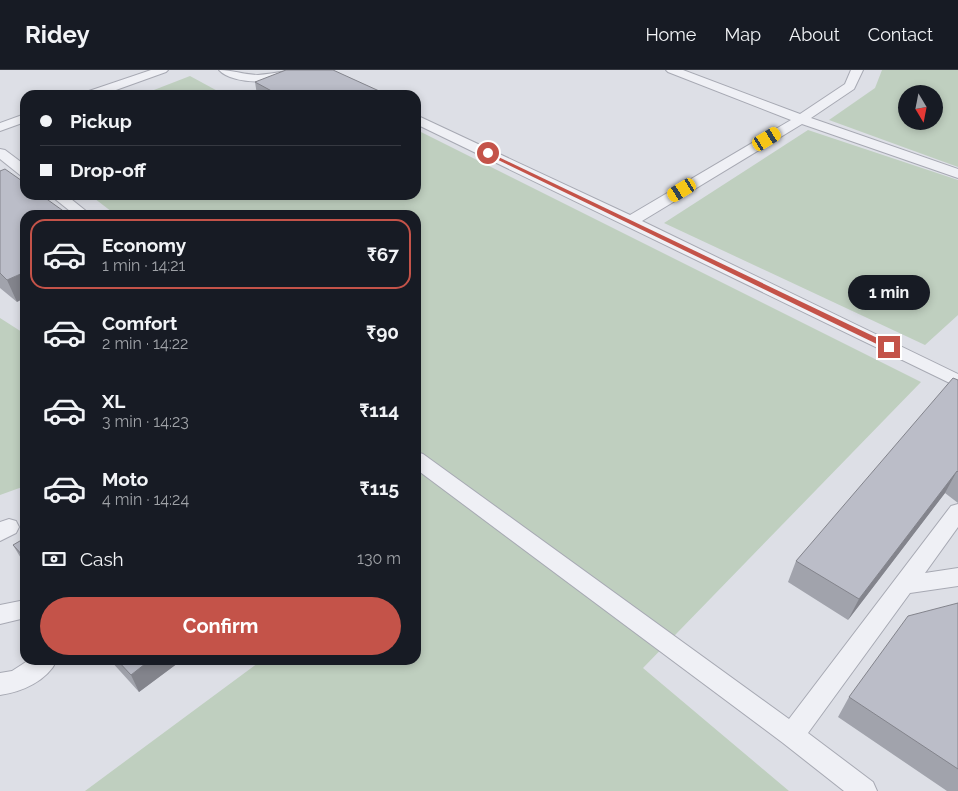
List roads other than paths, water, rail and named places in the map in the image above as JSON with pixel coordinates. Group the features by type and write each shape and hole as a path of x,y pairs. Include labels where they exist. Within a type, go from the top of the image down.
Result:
{"lane":[{"path":"104,90 162,70"},
{"path":"225,70 242,78 257,79 279,76 296,70"},
{"path":"672,70 801,119 958,174"},
{"path":"631,221 801,119 850,86 857,70"},
{"path":"0,126 20,120"},
{"path":"421,121 631,221 958,381"},
{"path":"0,153 20,168"},
{"path":"64,200 77,210"},
{"path":"421,463 792,734 864,791"},
{"path":"792,734 958,512"},
{"path":"904,585 958,576"},
{"path":"0,615 20,610"},
{"path":"0,684 19,680 33,672 40,665"}]}
